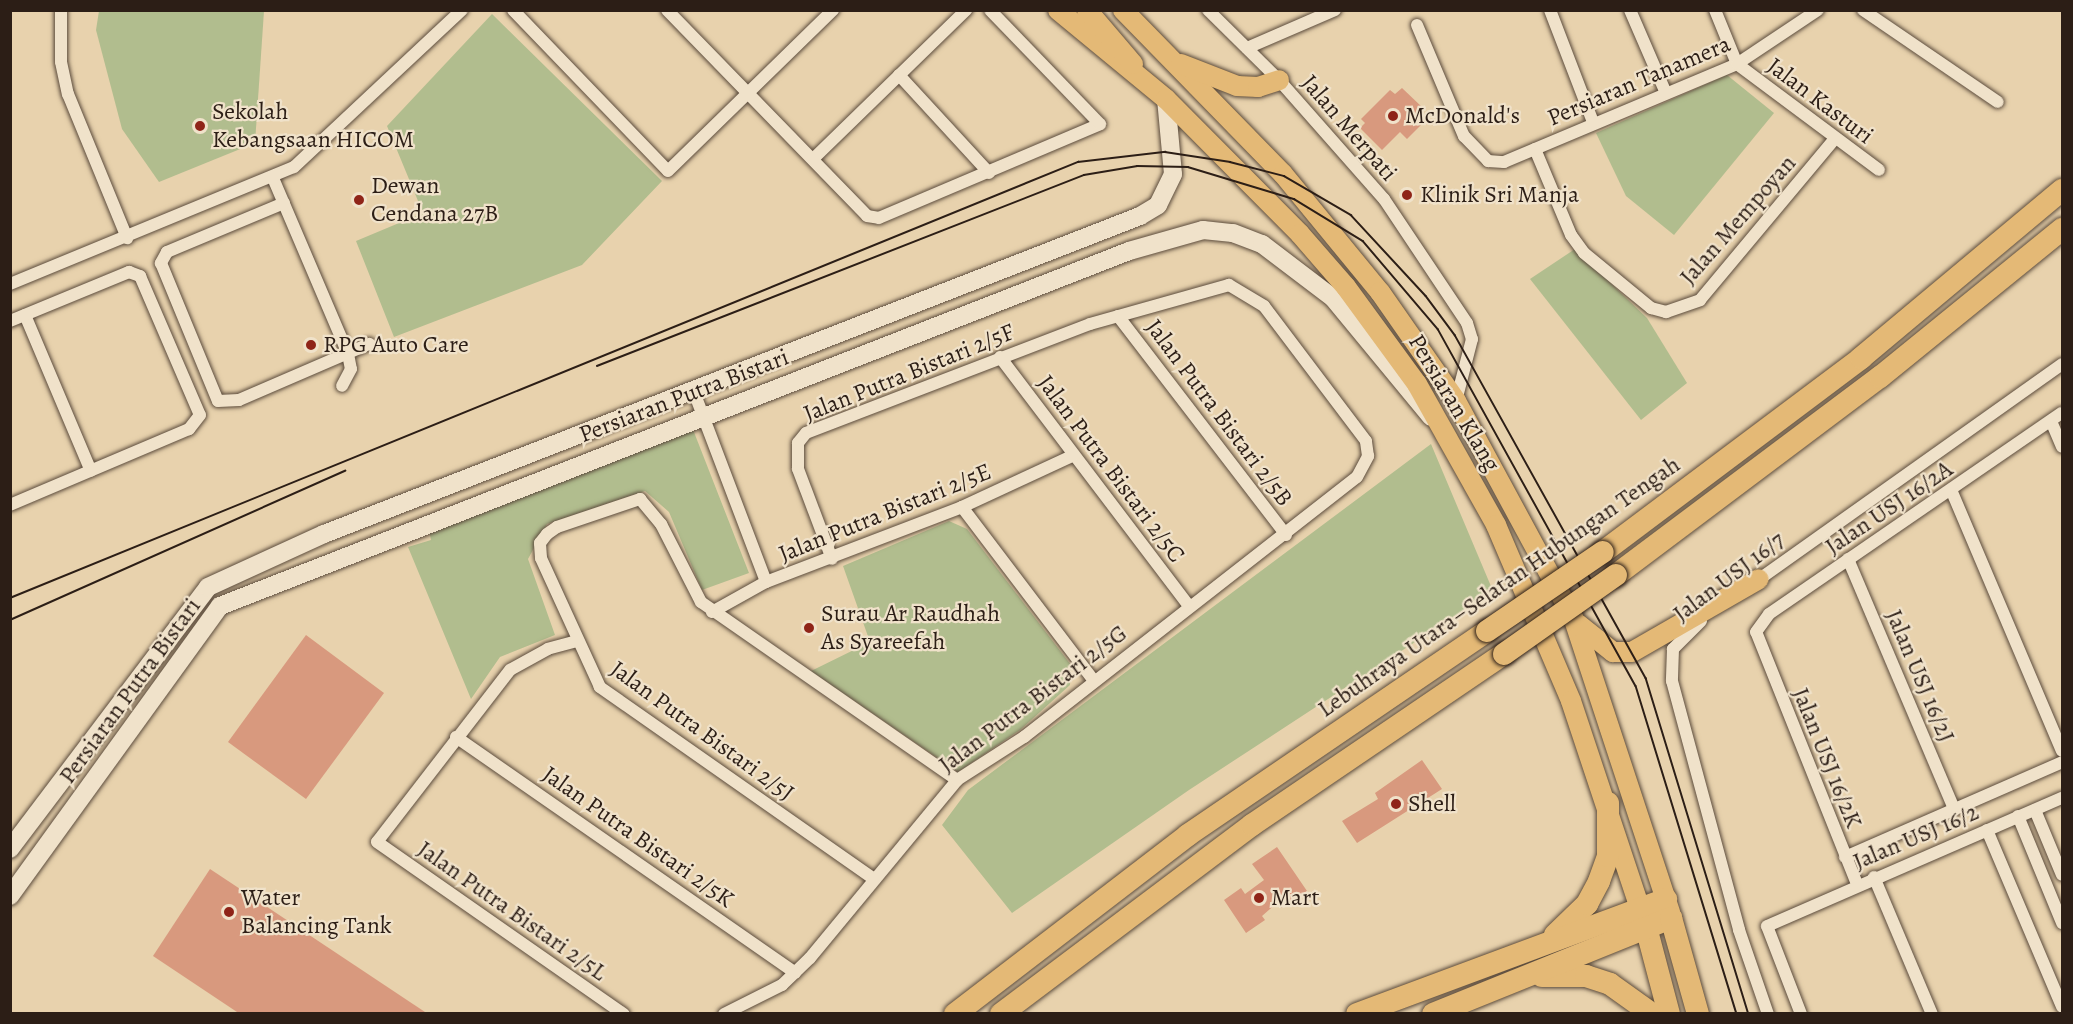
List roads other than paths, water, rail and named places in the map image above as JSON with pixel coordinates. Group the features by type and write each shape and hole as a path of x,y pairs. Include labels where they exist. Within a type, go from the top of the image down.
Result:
{"highway":[{"name":"Lebuhraya Utara–Selatan Hubungan Tengah","path":"955,1014 1188,835 1603,552 1861,358 2062,190"},
{"path":"1001,1014 1243,831 1616,575 1880,377 2062,229"},
{"path":"1525,951 1569,924 1599,881 1608,856 1608,804"},
{"path":"1357,1014 1525,951 1669,909 1698,1014"},
{"path":"1433,1014 1516,980 1643,918"},
{"path":"1643,918 1669,1014"},
{"path":"1516,980 1560,974 1586,976 1633,996 1653,1014"}],"main road":[{"name":"Persiaran Klang","path":"1058,10 1126,70 1150,84 1166,99 1346,287 1410,374 1496,525 1571,701 1608,804 1643,918"},
{"path":"1087,10 1150,84"},
{"name":"Persiaran Klang","path":"1123,10 1284,174 1332,232 1456,401 1573,617 1669,909"},
{"path":"1176,62 1237,86 1258,87 1279,80"},
{"name":"Persiaran Putra Bistari","path":"10,849 207,587 324,534 694,392 1140,216 1158,205 1173,174 1166,99"},
{"name":"Persiaran Putra Bistari","path":"10,896 220,606 704,413 1129,251 1203,230 1233,233 1262,244 1294,264 1333,298 1443,429"},
{"path":"1573,617 1596,643 1613,652 1632,652 1759,579"}],"street":[{"path":"61,10 61,62 68,94 127,238"},
{"path":"10,284 273,178 323,143 462,10"},
{"path":"513,10 668,171 833,11"},
{"path":"667,10 867,216 879,218 1100,124 990,10"},
{"path":"813,159 966,10"},
{"name":"Jalan Merpati","path":"1208,10 1279,80 1384,199 1467,323 1472,339 1456,401"},
{"path":"1247,48 1335,10"},
{"path":"1550,10 1593,122"},
{"path":"1630,10 1666,93"},
{"path":"1715,10 1737,64"},
{"name":"Persiaran Tanamera","path":"1417,25 1475,153 1488,161 1504,162 1593,122 1737,64 1818,10"},
{"path":"1863,10 1998,102"},
{"name":"Jalan Kasturi","path":"1737,64 1834,140 1879,170"},
{"path":"900,75 989,172"},
{"name":"Jalan Mempoyan","path":"1535,149 1571,235 1584,253 1651,308 1666,312 1700,300 1834,140"},
{"path":"273,178 348,354 351,369 342,386"},
{"path":"284,203 167,252 160,263 219,400 232,402 369,344"},
{"path":"10,321 129,272 140,276 200,415 189,429 10,505"},
{"name":"Jalan Putra Bistari 2/5F","path":"832,559 798,470 798,443 806,433 1000,357 1118,316 1229,285 1243,289 1264,306 1366,441 1364,469 1286,535"},
{"path":"25,315 91,471"},
{"name":"Jalan Putra Bistari 2/5B","path":"1118,316 1286,535"},
{"name":"Jalan Putra Bistari 2/5C","path":"1000,357 1189,606"},
{"name":"Jalan USJ 16/7","path":"1768,1014 1738,930 1670,661 1683,634 2062,364"},
{"path":"694,392 704,413 766,582"},
{"name":"Jalan USJ 16/2A","path":"1759,648 1756,632 1770,614 1848,559 1952,492 2062,413"},
{"path":"2052,422 2062,447"},
{"name":"Jalan Putra Bistari 2/5E","path":"712,612 766,582 832,559 962,507 1074,455"},
{"path":"1952,492 2062,752"},
{"name":"Jalan Putra Bistari 2/5J","path":"712,612 692,591 655,513 633,499 556,527 540,543 541,558 600,687 874,879"},
{"path":"962,507 1094,681"},
{"name":"Jalan Putra Bistari 2/5G","path":"724,1014 782,985 795,973 957,780 1024,737 1189,606 1286,535"},
{"name":"Jalan USJ 16/2J","path":"1848,559 1954,809"},
{"path":"712,612 957,780"},
{"path":"456,737 510,670 548,649 577,641"},
{"name":"Jalan USJ 16/2K","path":"1759,648 1857,884"},
{"name":"Jalan Putra Bistari 2/5L","path":"456,737 377,842 624,1014"},
{"name":"Jalan Putra Bistari 2/5K","path":"456,737 795,973"},
{"name":"Jalan USJ 16/2","path":"1845,856 2062,762"},
{"name":"Jalan USJ 16/2","path":"1801,1014 1767,926 1785,914 2062,798"},
{"path":"2035,810 2062,875"},
{"path":"2018,816 2062,923"},
{"path":"1987,830 2062,1007"},
{"path":"1874,877 1932,1014"}],"tram line":[{"path":"10,598 1078,162 1165,152 1230,162 1284,176 1351,215 1426,296 1455,335 1646,678 1749,1014"},
{"path":"597,366 1084,175 1137,166 1188,167 1294,199 1363,241 1438,329 1636,686 1737,1014"},
{"path":"10,620 345,471"}],"place":[{"name":"McDonald's","path":"1393,116"},
{"name":"Sekolah Kebangsaan HICOM","path":"200,126"},
{"name":"Klinik Sri Manja","path":"1407,195"},
{"name":"Dewan Cendana 27B","path":"359,200"},
{"name":"RPG Auto Care","path":"311,345"},
{"name":"Surau Ar Raudhah As Syareefah","path":"809,628"},
{"name":"Shell","path":"1396,804"},
{"name":"Mart","path":"1259,898"},
{"name":"Water Balancing Tank","path":"229,912"}]}
